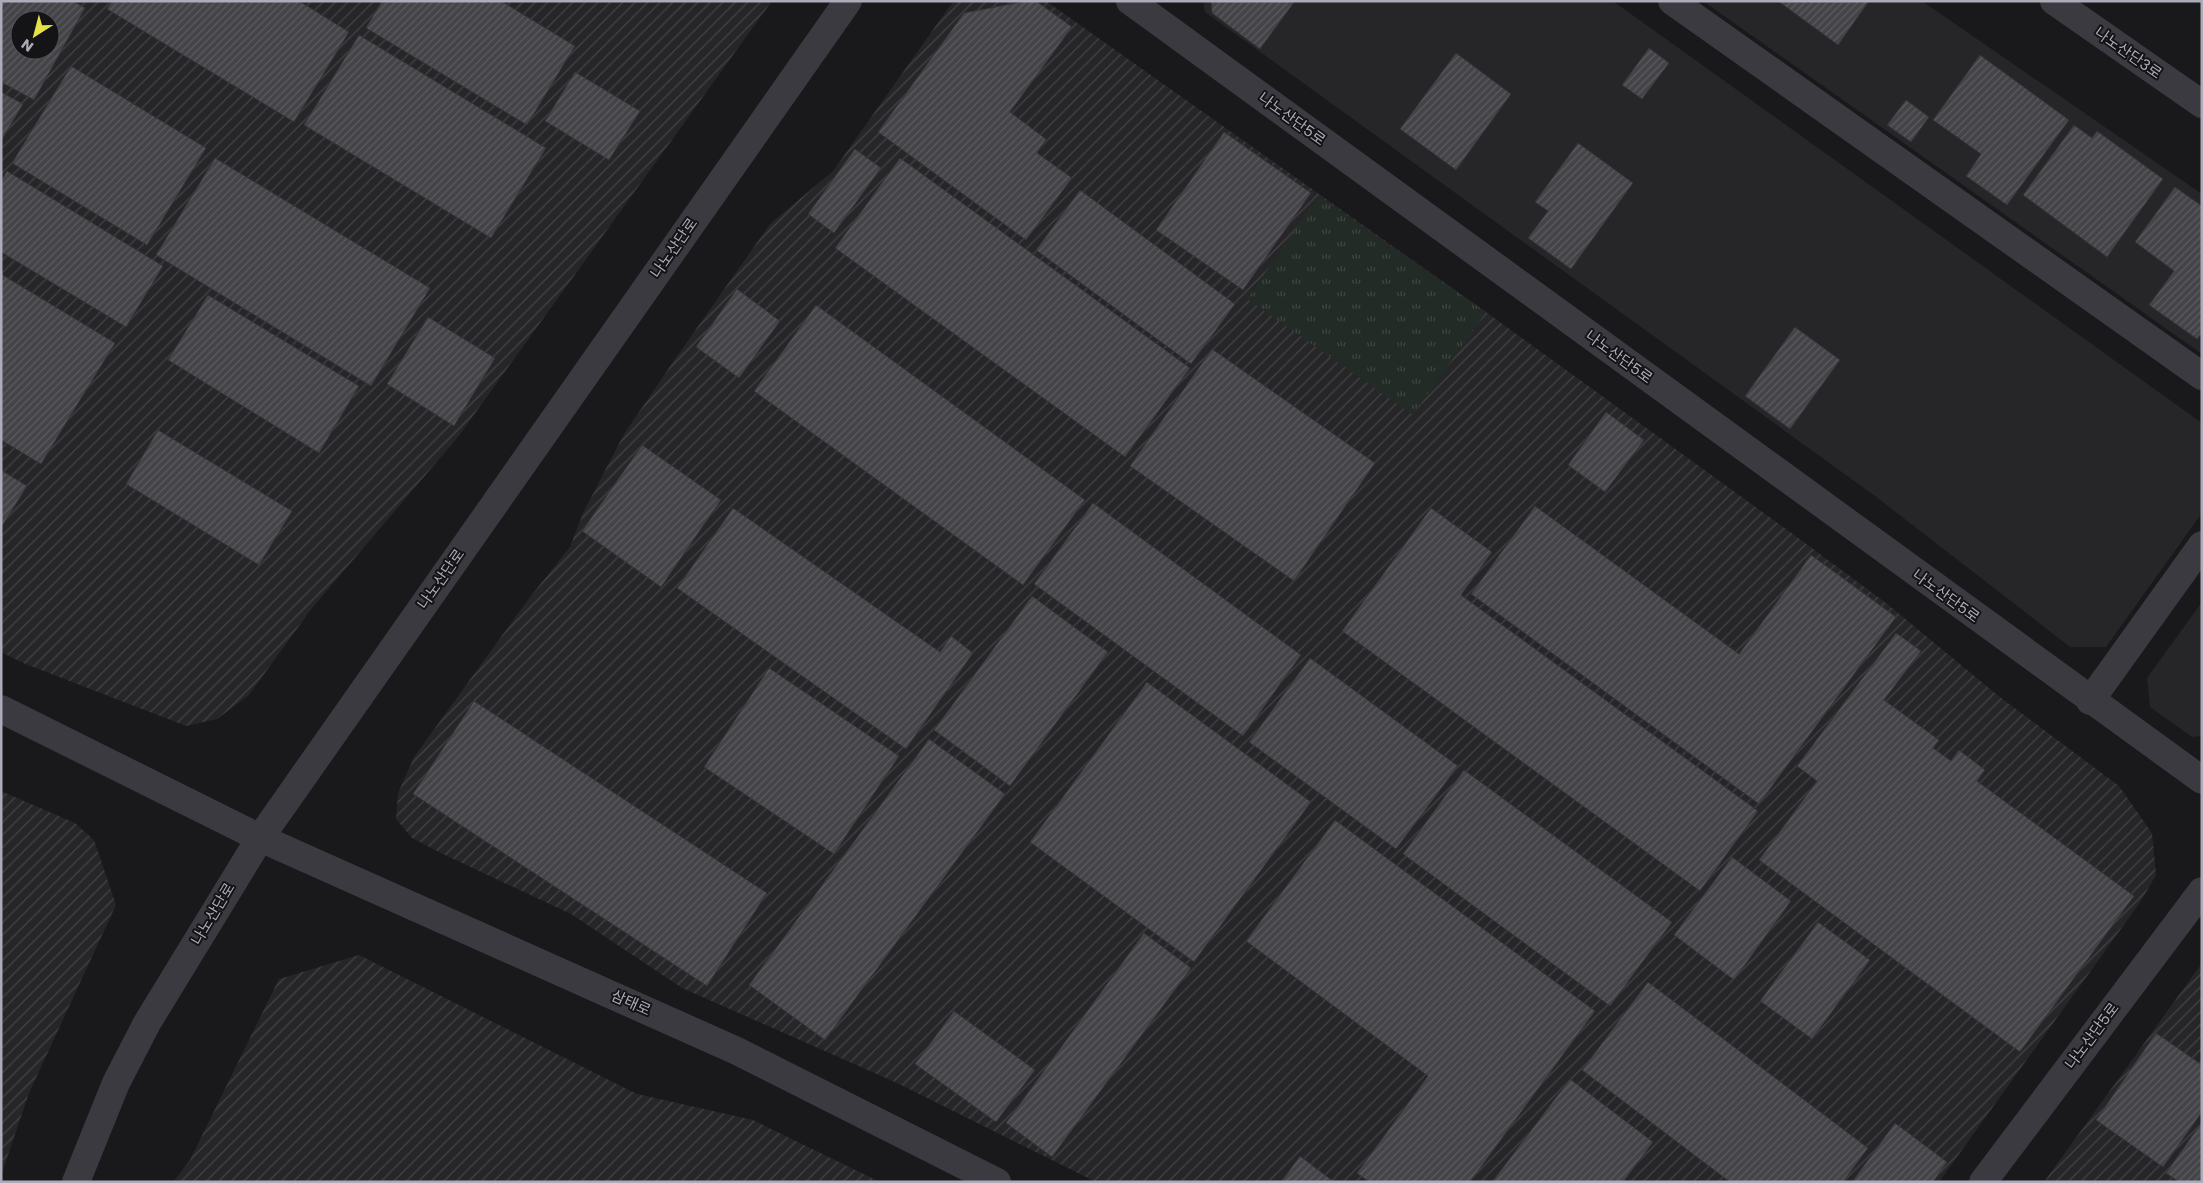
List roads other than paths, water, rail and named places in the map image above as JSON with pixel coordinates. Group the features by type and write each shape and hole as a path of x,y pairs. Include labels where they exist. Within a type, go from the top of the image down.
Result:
{"street":[{"name":"나노산단로","path":"76,1182 116,1083 147,1024 260,838 848,1"},
{"path":"1672,1 2202,376"},
{"name":"나노산단3로","path":"2054,1 2202,104"},
{"name":"나노산단5로","path":"1145,5 2090,700 2202,780"},
{"path":"2090,700 2202,545"},
{"name":"삼태로","path":"1,709 260,838 737,1050 996,1182"},
{"name":"나노산단5로","path":"1983,1182 2202,891"}]}
